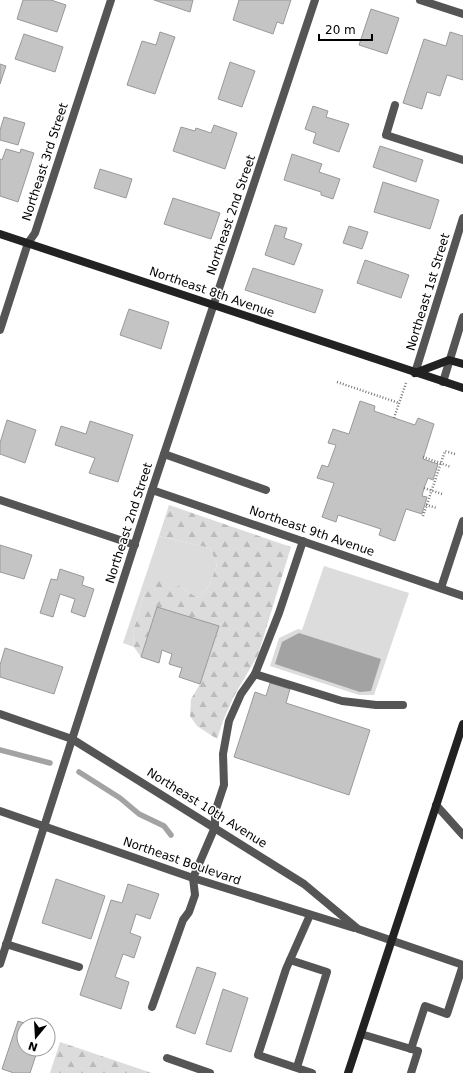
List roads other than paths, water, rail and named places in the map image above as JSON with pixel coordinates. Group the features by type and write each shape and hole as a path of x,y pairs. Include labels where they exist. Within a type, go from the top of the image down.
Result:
{"street":[{"name":"Northeast 3rd Street","path":"0,330 28,243 35,233 111,0"},
{"name":"Northeast 2nd Street","path":"0,964 152,490 315,0"},
{"path":"420,0 463,14"},
{"path":"395,105 386,135 463,160"},
{"name":"Northeast 1st Street","path":"415,373 463,218"},
{"name":"Northeast 8th Avenue","path":"0,234 463,388"},
{"path":"443,382 463,317"},
{"path":"415,373 450,360 463,364"},
{"path":"164,454 266,490"},
{"name":"Northeast 9th Avenue","path":"152,490 463,596"},
{"path":"0,500 135,545"},
{"path":"441,588 463,520"},
{"path":"152,1008 183,920 189,912 195,895 193,878 215,828 215,812 224,785 223,754 229,721 241,694 255,674 279,613 303,541"},
{"path":"255,674 342,701 376,705 404,705"},
{"name":"Northeast 10th Avenue","path":"0,714 72,739 304,884 358,929 463,965"},
{"path":"348,1073 463,724"},
{"path":"436,805 463,835"},
{"name":"Northeast Boulevard","path":"0,811 193,878 358,929"},
{"path":"310,915 286,969 258,1055 312,1073"},
{"path":"6,944 79,967"},
{"path":"290,960 327,972 297,1067"},
{"path":"411,1049 425,1006 447,1014 463,965"},
{"path":"361,1034 418,1051 411,1073"},
{"path":"167,1058 210,1073"}],"waterway":[{"path":"0,750 50,763"},
{"path":"79,772 120,798 139,814 164,826 171,835"}]}
